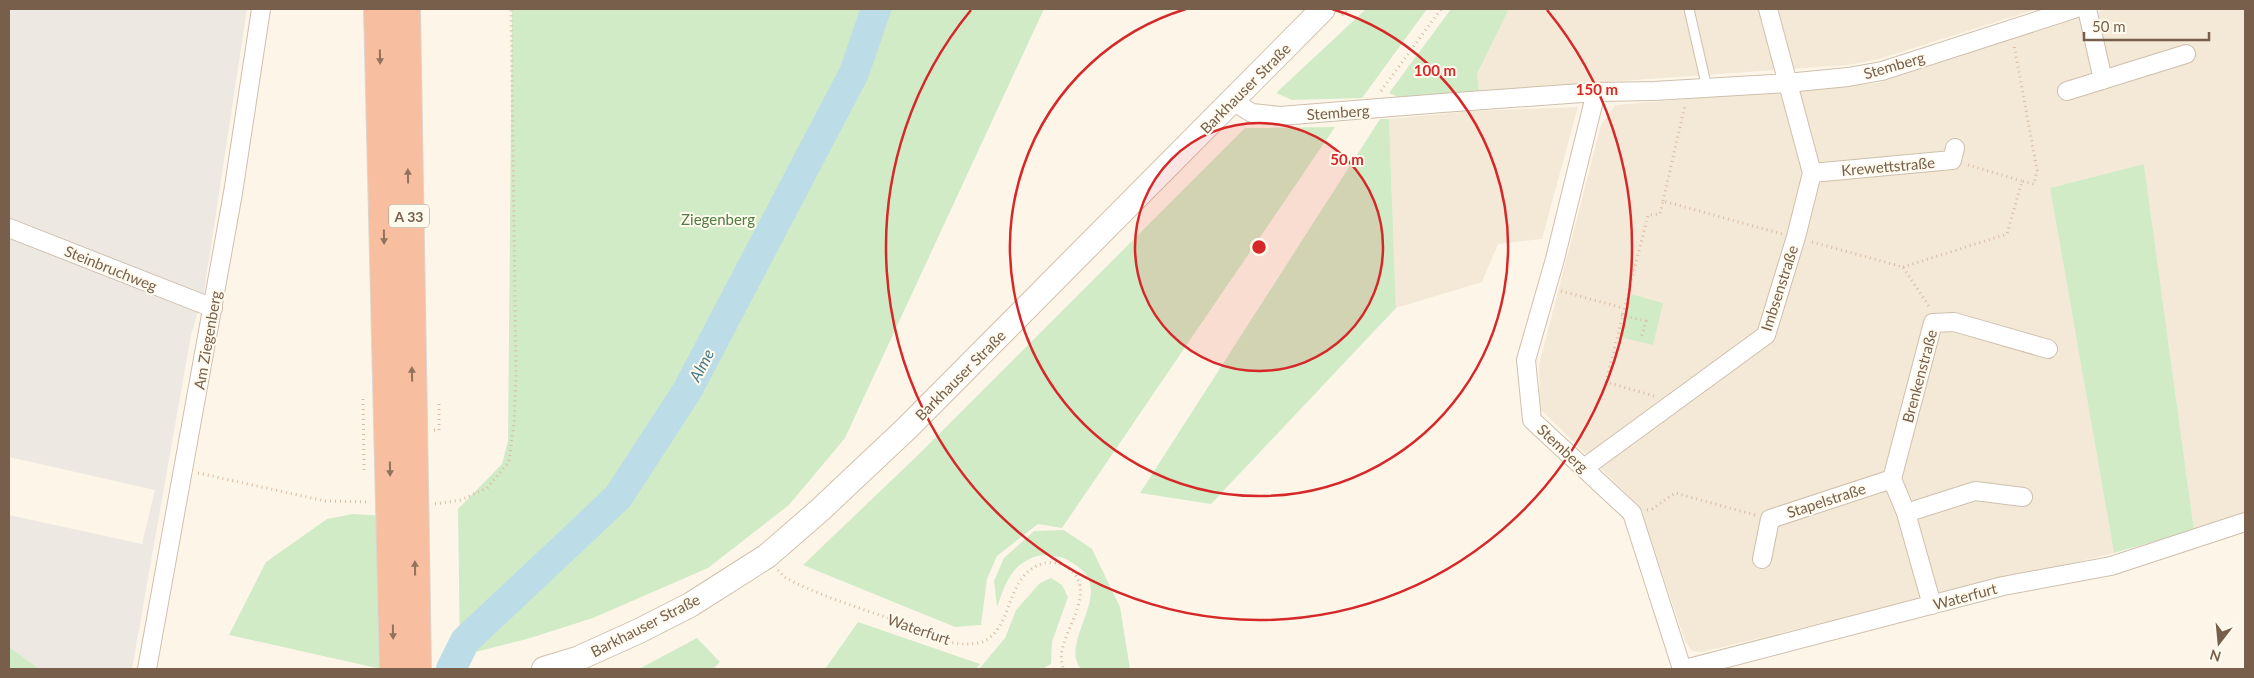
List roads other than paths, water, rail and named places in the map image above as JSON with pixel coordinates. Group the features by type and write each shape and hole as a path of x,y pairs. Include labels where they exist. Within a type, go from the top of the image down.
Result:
{"highway":[{"name":"A 33","path":"378,9 400,422 417,669"},
{"name":"A 33","path":"394,669 400,422 406,9"}],"street":[{"name":"Am Ziegenberg","path":"147,669 234,193 261,9"},
{"name":"Barkhauser Straße","path":"544,669 579,664 690,605 767,556 820,510 907,428 1323,9"},
{"name":"Imbsenstraße","path":"1584,468 1766,336 1796,238 1812,173 1768,9"},
{"name":"Stemberg","path":"1232,101 1252,113 1280,116 1596,92 1707,88 1848,77 1882,71 2010,28 2074,9"},
{"path":"2087,9 2103,80"},
{"path":"2067,91 2186,54"},
{"name":"Stemberg","path":"1596,92 1548,288 1526,360 1532,420 1632,513 1683,669"},
{"name":"Krewettstraße","path":"1812,173 1954,154"},
{"name":"Steinbruchweg","path":"9,228 212,308"},
{"name":"Brenkenstraße","path":"1892,479 1933,323 1954,322 2048,349"},
{"path":"1892,479 1906,513 1932,605"},
{"name":"Stapelstraße","path":"1762,559 1770,518 1892,479"},
{"path":"1906,513 1975,490 2023,497"},
{"name":"Waterfurt","path":"1683,669 2003,586 2111,566 2245,522"}],"lane":[{"path":"1689,9 1707,88"}],"waterway":[{"name":"Alme","path":"451,669 465,641 618,497 687,391 854,73 876,9"}],"park label":[{"name":"Ziegenberg","path":"718,219"}]}
